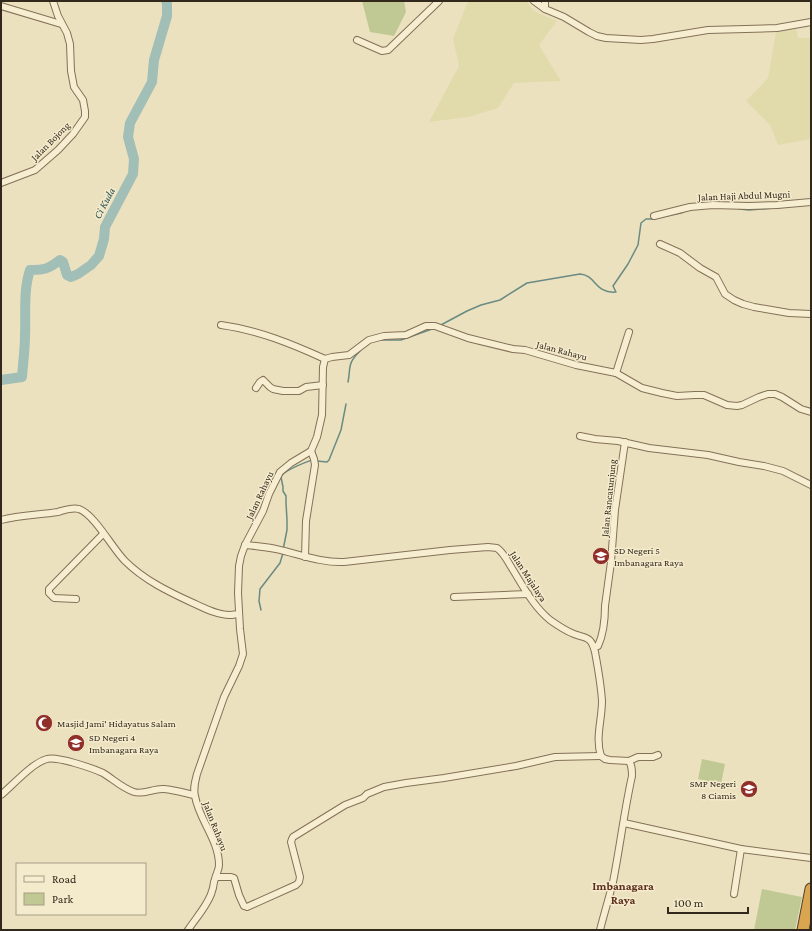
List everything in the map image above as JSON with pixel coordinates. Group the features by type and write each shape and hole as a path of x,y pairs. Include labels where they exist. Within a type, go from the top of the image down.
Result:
{"highway":[{"path":"803,930 811,889"}],"street":[{"name":"Jalan Bojong","path":"1,183 36,170 73,134 85,117 82,100 74,87 71,71 70,44 67,33 61,24 53,1"},
{"path":"357,40 382,50 388,50 439,1"},
{"path":"534,1 589,32 606,38 641,40 702,31 777,28 811,22"},
{"path":"545,1 546,9"},
{"path":"1,6 61,24"},
{"name":"Jalan Haji Abdul Mugni","path":"654,216 690,207 713,205 777,205 811,202"},
{"path":"660,244 680,253 700,268 716,277 725,294 742,304 754,308 811,314"},
{"path":"221,325 244,329 277,338 325,359 323,367 320,424 317,437 311,451 315,461 306,521 305,557"},
{"name":"Jalan Rahayu","path":"325,359 349,355 373,338 406,335 426,326 437,327 468,338 513,349 525,350 576,365 616,373 642,388 670,395 704,395 727,405 737,406 771,394 782,397 801,409 811,412"},
{"path":"616,373 629,332"},
{"path":"256,388 263,380 270,387 283,391 299,391 306,387 323,385"},
{"path":"580,436 708,455 764,466 783,471 811,485"},
{"name":"Jalan Rancatunjung","path":"594,647 598,646 603,632 624,442"},
{"name":"Jalan Rahayu","path":"188,930 209,899 214,880 218,873 219,864 217,851 198,807 194,795 194,787 197,774 224,697 243,654 238,593 241,556 280,472 291,463 311,451"},
{"path":"1,520 76,508 91,518 126,562 143,576 160,587 198,605 230,615 239,614"},
{"path":"76,599 54,598 49,593 49,589 103,534"},
{"name":"Jalan Majalaya","path":"245,545 275,549 326,561 344,562 450,550 497,548 504,555 539,610 560,627 574,634 590,639 594,647"},
{"path":"454,597 528,594"},
{"path":"594,647 602,700 598,741 598,748 601,756"},
{"path":"216,877 234,878 242,902 244,906 247,907 296,885 299,882 300,877 291,842 293,837 345,806 363,798 368,793 384,787 516,766 555,757 601,756 610,760 629,761 638,757 653,757 658,755"},
{"path":"1,795 32,767 51,758 84,766 104,774 134,792 139,793 163,789 194,795"},
{"path":"600,930 613,883 624,823 632,776 632,766 629,761"},
{"path":"624,823 741,849 811,858"},
{"path":"734,894 741,849"}],"shaded area":[{"path":"468,1 526,1 534,11 557,21 539,45 561,81 514,83 498,108 468,117 429,122 459,66 453,39"},
{"path":"796,28 798,38 811,38 811,139 778,145 770,125 746,101 768,78 776,31"}],"green space":[{"path":"362,1 404,1 406,12 394,36 370,32"},
{"path":"702,759 725,764 721,784 698,779"},
{"path":"762,889 802,897 795,930 754,930"}],"waterway":[{"name":"Ci Kuda","path":"1,380 22,377 25,341 26,286 30,270 46,268 60,260 63,262 67,275 71,277 91,265 99,256 104,239 105,227 133,174 134,159 128,137 130,123 152,82 154,60 167,16 166,1"},
{"path":"739,209 749,210 787,207"},
{"path":"657,218 688,210"},
{"path":"439,326 481,305 500,300 527,283 580,274 585,275 604,290 616,292 613,286 628,264 638,245 641,223 646,219 653,219"},
{"path":"378,340 401,340 432,329"},
{"path":"348,382 351,362 360,351"},
{"path":"317,461 327,462 329,460 341,430 346,404"},
{"path":"283,550 287,530 287,520 286,496 283,491 281,477 290,469 312,460"},
{"path":"261,610 259,601 260,589 280,563 283,553"}],"place":[{"name":"SD Negeri 5 Imbanagara Raya","path":"601,556"},
{"name":"Masjid Jami' Hidayatus Salam","path":"44,723"},
{"name":"SD Negeri 4 Imbanagara Raya","path":"76,743"},
{"name":"SMP Negeri 8 Ciamis","path":"749,789"}],"district":[{"name":"Imbanagara Raya","path":"623,893"}]}
